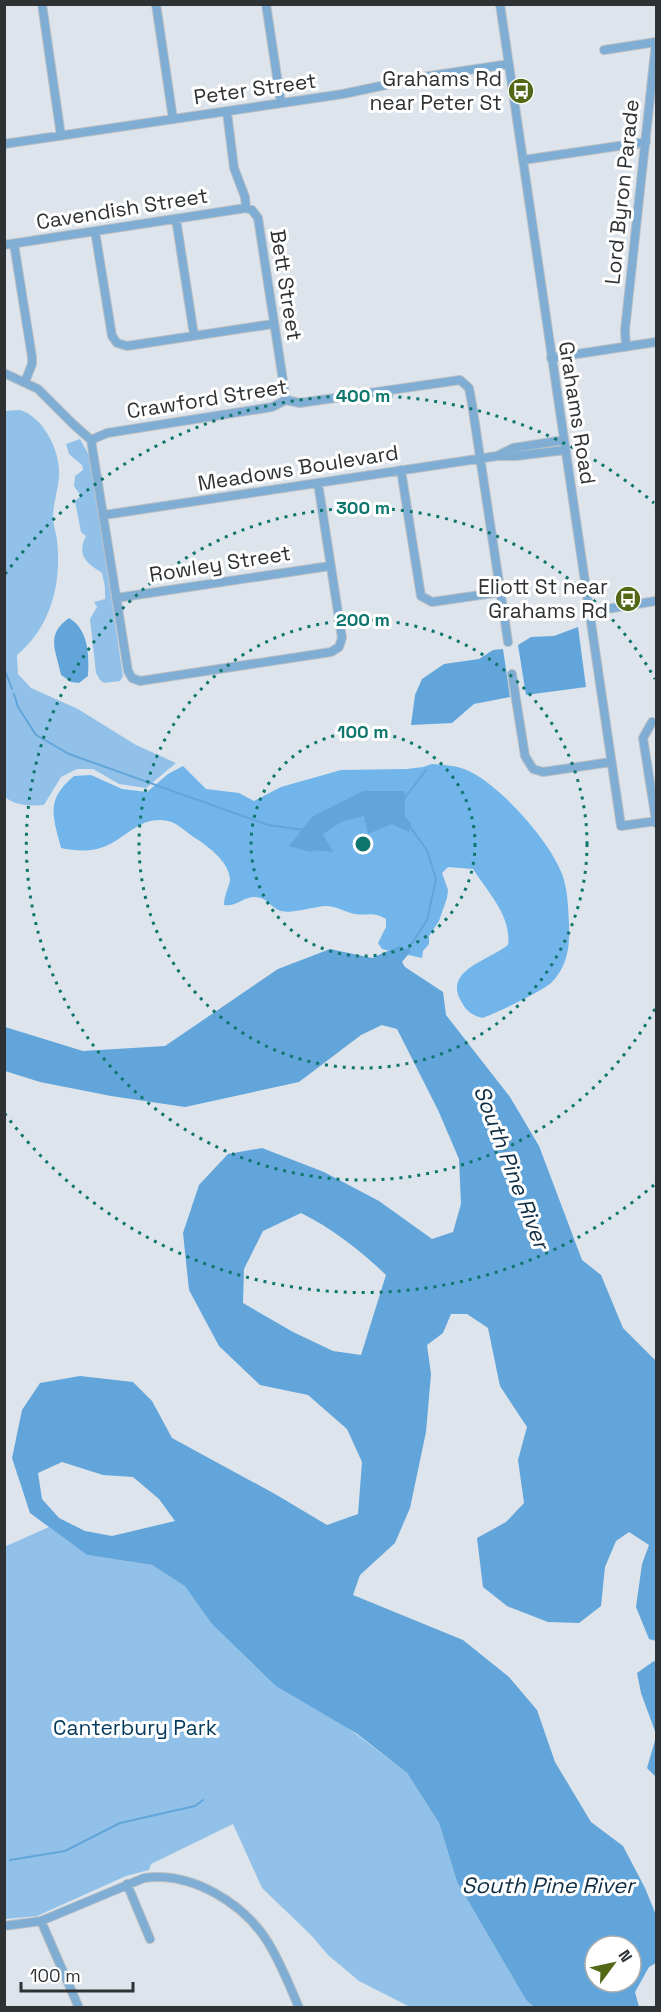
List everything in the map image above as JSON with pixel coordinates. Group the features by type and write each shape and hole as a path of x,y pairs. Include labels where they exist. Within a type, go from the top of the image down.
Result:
{"street":[{"path":"42,4 61,136"},
{"path":"156,4 172,119"},
{"path":"266,4 281,103"},
{"name":"Grahams Road","path":"500,4 621,826 656,822"},
{"path":"604,50 656,42"},
{"name":"Lord Byron Parade","path":"626,347 625,330 656,42"},
{"name":"Peter Street","path":"4,144 343,94 423,77 509,64"},
{"name":"Bett Street","path":"227,112 234,168 245,197 246,208 252,210 258,218 286,400"},
{"path":"523,160 646,142"},
{"name":"Cavendish Street","path":"4,245 246,208"},
{"path":"176,219 194,335"},
{"path":"95,231 112,336 117,343 127,346 273,324"},
{"path":"14,244 32,357 32,364 25,382"},
{"path":"551,358 657,342"},
{"path":"4,373 44,393 91,440 128,671 132,678 140,681 336,650 342,643 342,638 318,483"},
{"name":"Crawford Street","path":"91,440 107,433 272,407 286,400 300,403 454,379 460,380 469,388 508,642"},
{"name":"Meadows Boulevard","path":"497,456 513,448 564,440"},
{"name":"Meadows Boulevard","path":"104,515 480,458 565,450"},
{"path":"401,470 421,596 432,602 501,592"},
{"name":"Rowley Street","path":"116,598 330,566"},
{"path":"588,612 657,601"},
{"path":"512,674 525,756 533,769 543,772 611,762"},
{"path":"652,722 644,738 653,779 656,822"},
{"path":"4,1926 41,1921 144,1878 155,1876 183,1880 216,1893 236,1907 268,1942 300,2007"},
{"path":"127,1884 150,1939"},
{"path":"41,1921 79,2007"}],"green space":[{"path":"20,410 36,420 49,437 57,457 59,477 53,517 58,556 56,588 46,618 29,644 17,655 18,674 31,688 78,709 136,745 176,763 146,788 119,784 93,769 77,769 61,777 44,805 18,804 5,797 4,411"},
{"path":"80,439 90,457 123,676 120,681 104,683 96,673 90,619 97,607 94,602 105,599 105,587 102,573 88,562 82,549 86,536 81,532 75,501 81,496 74,486 75,476 83,470 82,465 69,454 66,444"},
{"name":"Canterbury Park","path":"49,1527 87,1555 152,1565 186,1586 211,1623 407,1773 439,1823 457,1882 526,2000 534,2007 410,2007 359,1981 328,1955 312,1936 262,1888 233,1824 151,1864 149,1870 126,1876 37,1916 5,1919 4,1547"}],"shaded area":[{"path":"432,764 464,769 492,786 521,814 546,845 556,861 565,886 569,939 567,955 561,970 546,987 482,1018 470,1012 461,1001 457,990 458,981 471,967 508,945 508,935 498,905 473,869 448,867 442,873 448,890 447,898 439,921 429,936 429,944 423,951 422,958 382,949 378,943 386,927 386,919 378,915 355,914 328,906 283,911 262,898 255,897 232,905 224,905 230,879 226,867 212,850 172,822 150,821 106,846 78,850 61,848 54,817 55,801 74,776 91,775 122,789 147,792 168,774 183,766 206,789 239,793 254,801 281,787 341,770 407,769"}],"water":[{"path":"69,618 81,629 88,652 88,676 79,683 71,682 61,675 54,644 57,631"},
{"path":"578,627 586,687 526,695 518,645 531,637 554,636"},
{"path":"503,649 510,697 474,704 452,723 411,725 415,695 422,679 444,664 479,659 493,650"},
{"path":"363,791 405,791 405,816 411,824 409,832 392,824 368,834 364,816 341,822 323,834 333,852 316,850 310,852 289,846 313,816"},
{"name":"South Pine River","path":"399,946 411,951 402,962 405,967 443,992 446,1015 510,1097 539,1146 582,1260 601,1275 623,1328 656,1361 656,1641 649,1639 636,1607 642,1564 649,1545 629,1532 616,1541 605,1567 601,1606 579,1623 548,1622 507,1606 483,1587 477,1538 506,1522 524,1503 518,1460 527,1427 500,1386 488,1328 467,1314 451,1314 443,1333 427,1345 431,1374 426,1432 410,1508 395,1543 360,1575 353,1595 463,1640 509,1677 537,1710 555,1762 591,1822 623,1846 656,1915 656,1963 649,1967 643,1978 643,1934 583,1934 583,1994 636,1994 639,2007 534,2007 526,2000 457,1882 439,1823 407,1773 356,1733 276,1686 211,1623 185,1586 152,1565 87,1555 30,1513 12,1458 22,1410 40,1383 80,1376 133,1382 152,1401 172,1438 327,1525 358,1514 362,1462 347,1429 308,1395 260,1385 219,1346 189,1290 183,1233 199,1185 228,1154 262,1148 324,1172 379,1201 432,1239 453,1232 461,1204 459,1159 438,1110 397,1029 382,1025 361,1035 299,1082 185,1107 40,1082 5,1071 5,1027 83,1051 165,1046 278,969 330,949 372,958","holes":["301,1213 346,1241 386,1275 361,1355 333,1351 293,1332 243,1303 244,1269 263,1231","62,1462 103,1475 133,1477 159,1499 175,1521 112,1536 85,1531 59,1518 42,1499 38,1473"]},
{"path":"654,1661 656,1662 656,1734 641,1693 637,1673"},
{"path":"656,1737 656,1777 647,1768"}],"waterway":[{"path":"4,668 12,689"},
{"path":"14,694 18,707 36,735 69,754 268,825 304,830"},
{"path":"404,799 426,770"},
{"path":"407,951 427,920 436,879 427,850 410,827"},
{"path":"10,1860 65,1851 120,1823 195,1806 203,1800"}],"place":[{"name":"Grahams Rd near Peter St","path":"521,91"},
{"name":"Eliott St near Grahams Rd","path":"628,599"}]}
